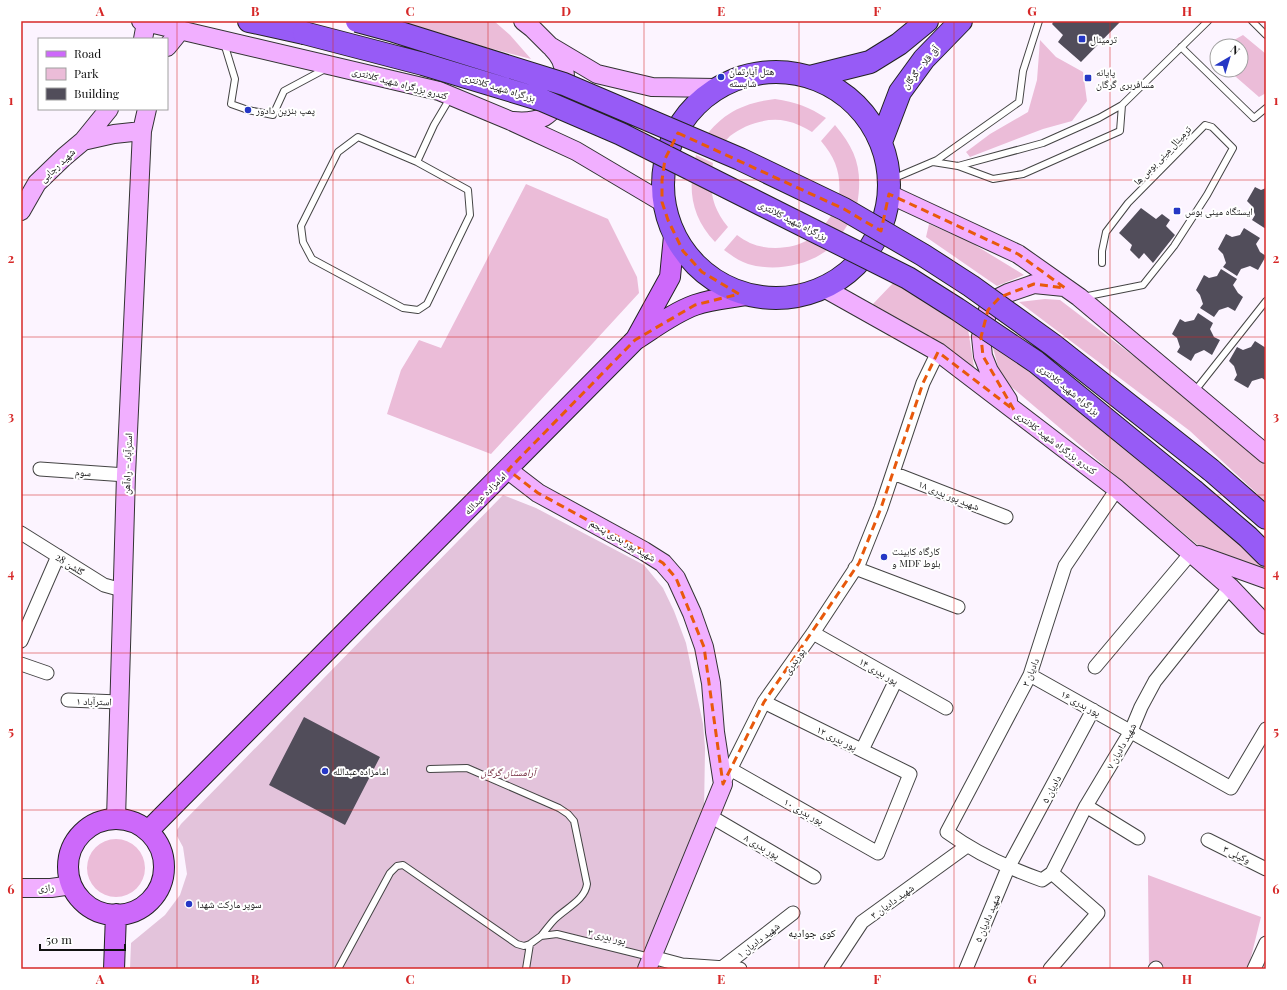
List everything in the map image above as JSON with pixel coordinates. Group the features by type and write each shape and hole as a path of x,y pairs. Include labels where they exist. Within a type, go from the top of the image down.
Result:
{"highway":[{"name":"بزرگراه شهید کلانتری","path":"249,21 304,33 424,64 542,100 621,134 908,278 957,308 1036,362 1194,491 1248,537 1266,555"},
{"path":"358,21 564,84 740,159 844,210 923,255 971,286 1053,345 1211,470 1266,518"},
{"path":"810,77 870,62 899,44 927,21"},
{"name":"آق قلا - گرگان","path":"881,142 900,92 924,59 961,21"},
{"path":"789,72 810,77 838,90 860,109 868,119 881,142 888,165 888,207 874,244 850,271 838,281 810,294 792,298 762,298 747,295 730,289 702,272 683,251 674,236 662,202 662,180 665,159 690,110 716,88 738,78 760,73 789,72"}],"main road":[{"path":"511,121 527,122 543,117 556,107 564,92 566,75 561,59 532,28 523,21"},
{"name":"کندرو بزرگراه شهید کلانتری","path":"143,28 180,31 223,40 439,91 511,121 576,151 662,202"},
{"path":"168,46 180,31"},
{"path":"550,46 597,74 652,87 716,88"},
{"name":"شهید رجایی","path":"21,211 37,183 83,141 109,110"},
{"name":"استرآباد - راه‌آهن","path":"116,819 126,474 142,131 147,110"},
{"name":"شهید رجایی","path":"83,141 114,134 142,131"},
{"path":"889,187 1018,254 1072,292 1266,454"},
{"name":"امامزاده عبدالله","path":"635,340 670,277 674,236"},
{"path":"1014,410 990,371 983,356 980,337 986,315 992,303 1008,292 1034,284 1072,292"},
{"name":"کندرو بزرگراه شهید کلانتری","path":"824,288 938,352 1118,489 1230,587 1266,625"},
{"name":"امامزاده عبدالله","path":"148,831 508,470 635,340 668,318 695,305 747,295"},
{"name":"شهید پور بدری پنجم","path":"508,470 538,493 644,550 663,563 676,578 692,613 704,647 711,683 715,732 726,777"},
{"path":"1190,553 1266,579"},
{"name":"پوربدری","path":"649,963 726,777"},
{"path":"116,819 128,820 139,824 148,831 156,840 161,850 164,862 160,884 155,894 147,903 138,909 127,913 116,914 102,912 89,906 79,896 72,885 68,872 69,858 73,845 80,834 103,820 116,819"},
{"name":"رازی","path":"21,888 51,888 72,885"},
{"path":"114,969 116,914"}],"street":[{"name":"پوربدری","path":"726,777 764,702 813,633 859,563 881,508 923,383 938,352"},
{"name":"سوم","path":"40,469 126,474"},
{"name":"شهید پور بدری ۱۸","path":"893,473 1006,517"},
{"name":"دادیان ۳","path":"967,846 947,832 1030,675 1065,566 1118,489"},
{"name":"گلشن 28","path":"21,533 104,585 122,590"},
{"path":"1095,667 1190,553"},
{"path":"22,636 58,556"},
{"path":"855,568 958,607"},
{"name":"شهید دادیان ۷","path":"1052,873 1086,806 1132,731 1141,707 1155,681 1230,587"},
{"name":"پور بدری ۱۴","path":"813,633 946,708"},
{"path":"21,664 47,673"},
{"name":"پور بدری ۱۶","path":"1030,675 1231,788 1266,728"},
{"path":"862,750 896,680"},
{"name":"استرآباد ۱","path":"68,700 119,702"},
{"name":"پور بدری ۱۲","path":"764,702 910,774 878,853"},
{"name":"دادیان ۵","path":"1008,868 1093,710"},
{"name":"پور بدری ۱۰","path":"726,777 878,853"},
{"path":"1086,806 1138,838"},
{"name":"پور بدری ۸","path":"710,816 814,877"},
{"name":"وکیلی ۳","path":"1208,840 1266,868"},
{"path":"967,846 1008,868 1042,880 1052,873 1098,913 1050,969"},
{"name":"۳ شهید دادیان","path":"831,969 862,922 967,846"},
{"name":"۵ شهید دادیان","path":"966,969 1008,868"},
{"name":"۱ شهید دادیان","path":"723,967 793,913"},
{"path":"1254,969 1266,942"},
{"path":"649,963 740,969"}],"lane":[{"path":"889,187 937,160 1019,102 1023,71 1039,21"},
{"path":"958,166 1043,143 1099,118 1122,105 1208,21"},
{"path":"1252,21 1266,34"},
{"path":"223,40 235,79 231,104 248,110 273,115 284,91 332,65"},
{"path":"1181,47 1254,118 1266,108"},
{"path":"417,162 434,125 451,96"},
{"path":"933,162 958,166 993,179 1023,174 1120,131 1122,105"},
{"name":"ترمینال مینی بوس ها","path":"1072,292 1143,285 1174,246 1207,195 1233,148 1212,127 1205,125 1128,203 1106,232 1102,252 1102,263"},
{"path":"358,137 417,162 468,190 470,215 427,304 418,310 403,308 312,259 303,242 301,226 338,152 358,137"},
{"path":"1193,393 1266,301"},
{"path":"338,969 390,873 396,866 403,865 517,944 524,946 530,944 540,936 554,919 583,895 586,890 587,884 574,821 568,814 559,808 467,768 430,769"},
{"name":"پور بدری ۳","path":"540,936 557,934 649,963"},
{"path":"526,969 530,944"}],"highlighted area":[{"path":"678,133 844,209 881,231 889,194 1018,254 1065,288 1034,284 1000,297 988,310 981,337 983,356 1014,410 938,352 923,383 881,508 859,563 764,702 723,784 704,647 676,578 663,563 538,493 508,470 635,340 695,305 739,294 702,272 683,251 668,220 662,202 662,180 665,159"}],"green space":[{"path":"385,21 494,21 510,35 531,59"},
{"path":"1243,35 1247,38 1238,38"},
{"path":"1040,40 1056,57 1083,72 1087,101 1072,121 1043,129 970,157 966,152 990,134 1028,112 1037,80"},
{"path":"1249,40 1266,54 1266,93 1259,97 1237,78 1249,78"},
{"path":"775,99 802,106 826,118 812,132 800,125 786,121 772,120 757,122 730,136 718,151 701,143 708,133 724,117 752,103"},
{"path":"835,125 849,144 856,162 859,182 857,205 838,204 839,178 837,170 827,148 821,141"},
{"path":"696,155 713,163 711,181 713,197 718,212 728,227 715,242 701,222 693,202 692,179"},
{"path":"526,184 608,219 637,277 639,293 491,454 387,414 401,370 419,340 441,348"},
{"path":"831,216 848,224 832,246 823,253 803,263 781,267 758,266 741,261 724,250 737,235 757,246 781,248 796,245 810,239 822,229"},
{"path":"929,224 970,242 1024,275 997,286 926,237"},
{"path":"894,282 968,329 974,367 872,305"},
{"path":"1045,299 1060,300 1165,380 1266,466 1266,502 1190,431 1019,302"},
{"path":"992,344 1045,384 1266,566 1266,569 1200,547 1001,378"},
{"name":"آرامستان گرگان","path":"503,495 536,508 644,565 663,588 674,611 686,643 703,724 705,748 704,813 639,969 130,969 131,943 165,915 180,895 187,874 183,847 177,836 177,830 181,824"},
{"path":"110,839 122,839 137,847 145,862 145,874 137,889 122,897 110,897 95,889 87,874 87,862 95,847"},
{"path":"1148,875 1261,917 1248,969 1149,969"}],"building":[{"name":"ترمینال","path":"1054,21 1121,21 1081,62 1058,42 1063,35 1052,24"},
{"path":"1255,187 1261,190 1266,188 1266,229 1252,220 1255,215 1252,206 1247,201"},
{"path":"1141,208 1156,219 1162,214 1170,220 1166,226 1175,235 1153,263 1144,253 1139,259 1130,250 1132,245 1119,233"},
{"path":"1244,228 1260,238 1256,244 1260,252 1266,256 1258,270 1250,266 1241,269 1237,276 1223,267 1226,263 1223,254 1218,249 1226,234 1232,237 1240,235"},
{"path":"1221,269 1237,279 1233,285 1238,293 1243,297 1235,311 1228,307 1219,310 1214,317 1200,308 1203,304 1200,295 1196,290 1204,275 1209,278 1217,276"},
{"path":"1198,313 1213,323 1210,329 1214,337 1220,340 1212,355 1204,350 1195,354 1191,361 1177,352 1180,347 1177,338 1172,334 1180,319 1185,322 1194,320"},
{"path":"1255,341 1266,348 1266,381 1262,378 1252,381 1248,388 1234,380 1237,375 1234,366 1229,361 1237,347 1243,350 1251,347"},
{"name":"امامزاده عبدالله","path":"304,717 380,757 345,825 269,785"}],"place":[{"name":"ترمینال","path":"1082,39"},
{"name":"هتل آپارتمان شایسته","path":"721,77"},
{"name":"پایانه مسافربری گرگان","path":"1088,78"},
{"name":"پمپ بنزین دادور","path":"248,110"},
{"name":"ایستگاه مینی بوس","path":"1177,211"},
{"name":"کارگاه کابینت و MDF بلوط","path":"884,557"},
{"name":"امامزاده عبدالله","path":"325,771"},
{"name":"سوپر مارکت شهدا","path":"189,904"}],"district":[{"name":"کوی جوادیه","path":"812,932"}]}
